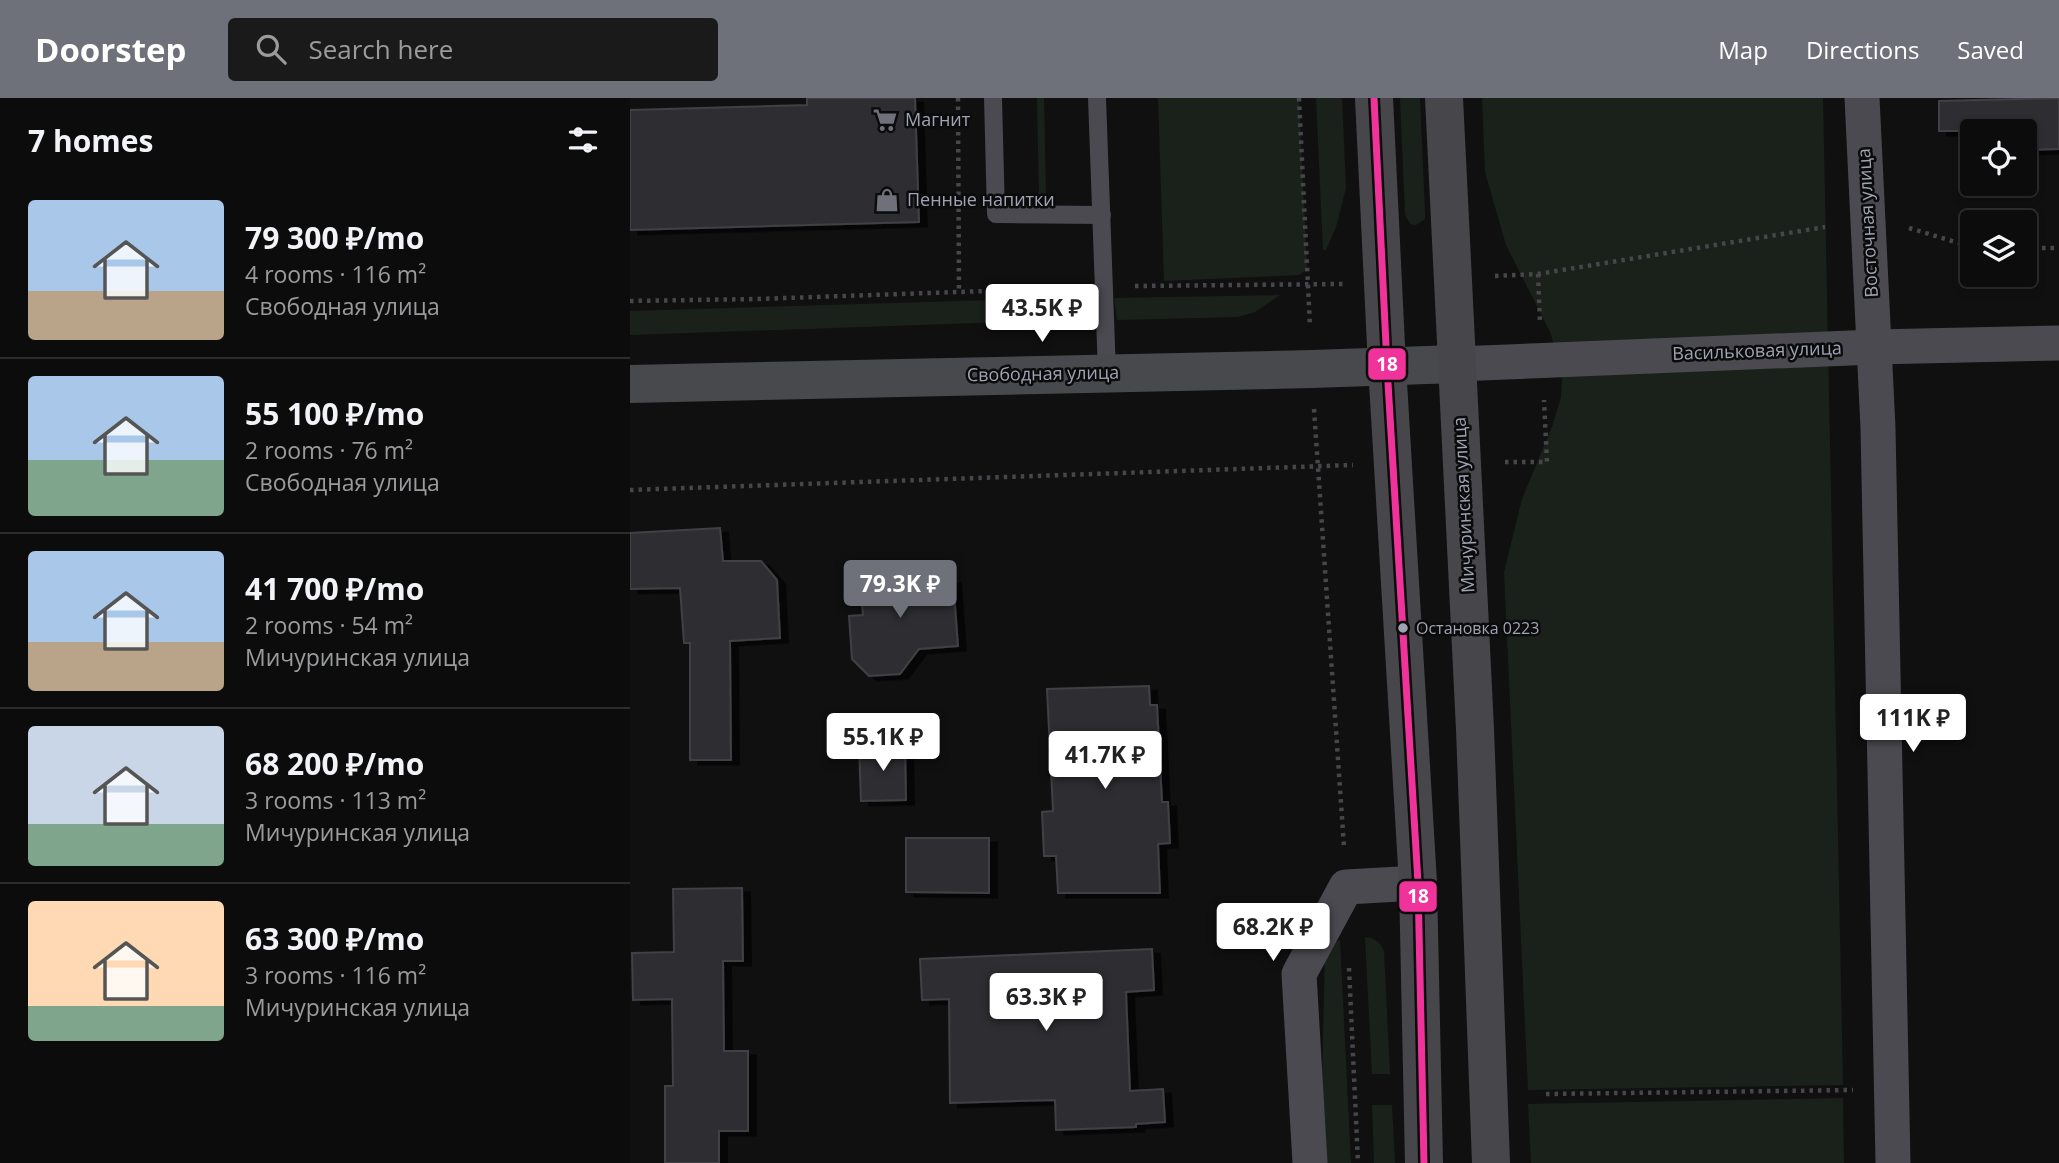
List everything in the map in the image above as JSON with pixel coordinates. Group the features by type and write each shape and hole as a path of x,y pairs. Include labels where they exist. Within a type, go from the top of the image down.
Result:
{"main road":[{"path":"1374,98 1392,464 1418,883 1424,1163"},
{"name":"Мичуринская улица","path":"1444,98 1475,716 1491,1163"},
{"name":"Свободная улица","path":"630,384 1312,369 1456,363"}],"street":[{"name":"Восточная улица","path":"1862,98 1874,347 1893,1163"},
{"name":"Васильковая улица","path":"1456,363 1874,347 2059,343"},
{"path":"1310,1163 1299,974 1346,887 1418,883"}],"lane":[{"path":"993,98 996,214 1102,215"},
{"path":"1097,98 1107,373"}],"path":[{"path":"958,98 959,293"},
{"path":"1299,98 1312,369 1346,887"},
{"path":"1902,226 1960,243"},
{"path":"1452,278 1538,274 1825,227"},
{"path":"2037,248 2059,248"},
{"path":"1461,463 1547,462 1538,274"},
{"path":"630,301 1382,282"},
{"path":"630,490 1392,464"},
{"path":"1348,958 1358,1163"},
{"path":"1546,1094 1892,1090"}],"shaded area":[{"path":"1037,98 1044,98 1046,195 1039,196"},
{"path":"1158,98 1299,98 1307,269 1299,275 1164,281"},
{"path":"1316,98 1342,98 1346,188 1336,227 1326,250 1323,250"},
{"path":"1400,98 1420,98 1425,219 1416,225 1410,224 1405,214"},
{"path":"1482,98 1823,98 1843,1085 1528,1090 1504,572 1522,499 1553,424 1561,397 1562,379 1551,334 1506,245 1485,172"},
{"path":"1280,295 1255,312 1238,317 1117,320 1114,298"},
{"path":"1092,297 1092,319 630,335 630,311"},
{"path":"1365,937 1377,941 1384,951 1390,1074 1372,1074"},
{"path":"1340,940 1351,1163 1326,1163 1322,1086 1325,951 1332,943"},
{"path":"1843,1098 1844,1163 1531,1163 1528,1104"},
{"path":"1372,1105 1392,1105 1395,1163 1374,1163"}],"building":[{"path":"807,98 915,98 919,222 630,230 630,110 807,105"},
{"path":"2059,98 2059,149 2037,150 2037,119 1960,119 1960,131 1939,131 1939,101"},
{"path":"720,528 723,561 761,561 777,580 780,638 730,641 731,760 690,760 690,643 684,643 680,588 630,589 630,533"},
{"path":"911,566 912,583 953,579 958,646 919,649 900,674 869,676 852,659 849,616 863,615 859,570"},
{"path":"1149,686 1150,705 1157,705 1162,802 1168,802 1170,843 1158,844 1160,893 1058,893 1056,856 1044,856 1042,812 1053,811 1047,689"},
{"path":"905,744 906,800 861,801 859,746"},
{"path":"906,838 989,838 989,893 906,892"},
{"path":"742,888 743,961 723,961 724,1051 748,1051 748,1131 719,1131 719,1163 665,1163 665,1086 673,1086 672,999 633,1000 632,953 674,952 673,889"},
{"path":"1152,949 1154,990 1126,992 1130,1091 1163,1089 1165,1122 1136,1124 1136,1127 1056,1130 1055,1100 950,1103 949,999 922,1000 920,959"}],"transit line":[{"name":"18","path":"1374,98 1418,883 1424,1163"}],"place":[{"name":"Магнит","path":"885,120"},
{"name":"Пенные напитки","path":"887,200"},
{"name":"Остановка 0223","path":"1403,628"}]}
